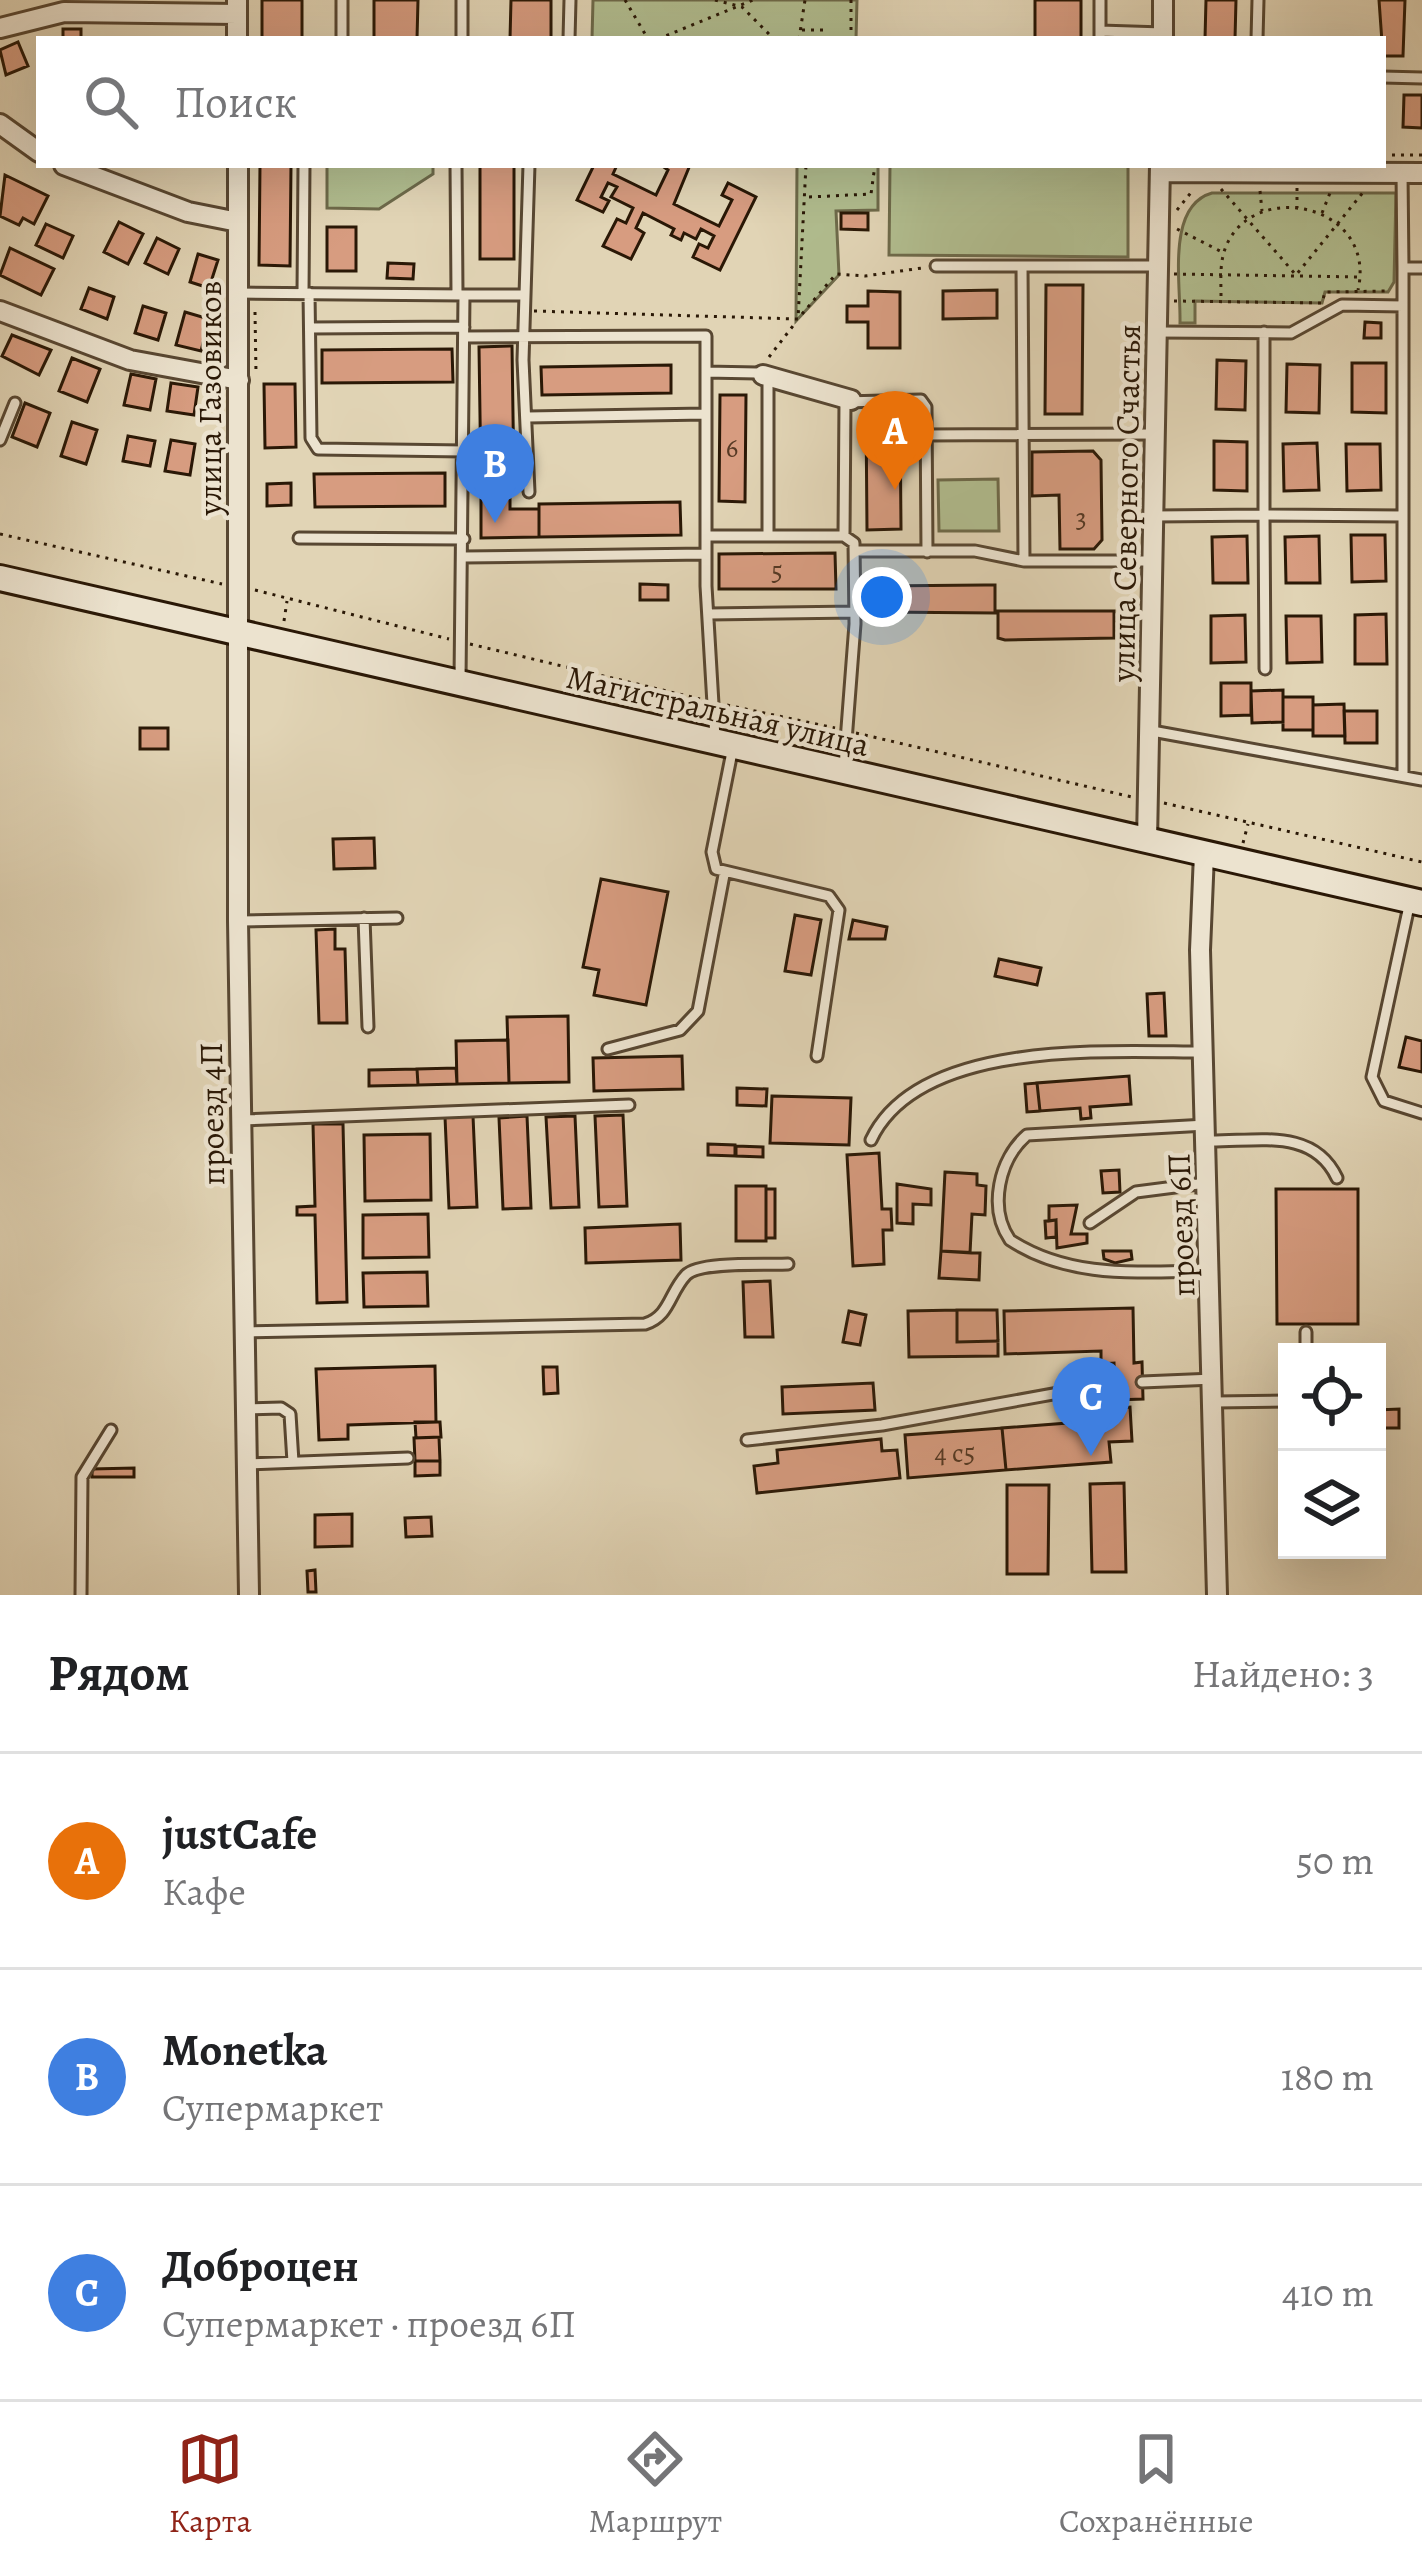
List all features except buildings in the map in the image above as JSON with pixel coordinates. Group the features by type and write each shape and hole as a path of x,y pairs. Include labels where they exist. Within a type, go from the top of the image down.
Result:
{"main road":[{"name":"Магистральная улица","path":"0,578 1416,902"}],"street":[{"path":"1163,0 1163,36"},
{"path":"0,28 64,13 237,7"},
{"path":"0,124 36,150"},
{"path":"72,168 188,212 238,222"},
{"name":"улица Газовиков","path":"238,168 239,632"},
{"path":"1160,168 1412,173"},
{"name":"улица Северного Счастья","path":"1148,841 1158,332 1165,270 1160,168"},
{"path":"0,311 130,360 238,380"},
{"path":"760,374 851,400"},
{"name":"проезд 4П","path":"239,632 238,921 249,1595"},
{"name":"проезд 6П","path":"1204,854 1217,1595"}],"lane":[{"path":"342,0 342,36"},
{"path":"462,0 462,36"},
{"path":"569,36 570,0"},
{"path":"1100,0 1100,35 1163,36"},
{"path":"1257,36 1258,0"},
{"path":"1386,77 1422,78"},
{"path":"304,168 311,438 319,449 464,451"},
{"path":"456,168 464,332 459,686"},
{"path":"529,168 530,260 523,337 529,492"},
{"path":"1402,776 1402,306 1412,173"},
{"path":"936,266 1165,270"},
{"path":"1022,266 1024,561"},
{"path":"1403,268 1422,268"},
{"path":"238,293 524,296"},
{"path":"1158,332 1292,333 1342,305 1402,306"},
{"path":"310,328 523,337 706,336 706,554 723,745 712,852 716,869 724,875 837,902 817,1056"},
{"path":"1264,332 1265,669"},
{"path":"706,372 760,374 769,386 769,536"},
{"path":"843,772 856,612 855,551 844,536 842,413 851,400 921,400 926,435 927,552"},
{"path":"0,440 15,403"},
{"path":"528,417 705,414"},
{"path":"926,435 1156,434"},
{"path":"1155,516 1402,516"},
{"path":"706,536 844,536"},
{"path":"299,538 464,539"},
{"path":"855,551 975,551 1024,561 1154,561"},
{"path":"464,557 706,554"},
{"path":"709,614 856,612"},
{"path":"1152,731 1422,780"},
{"path":"608,1049 680,1030 698,1012 724,875"},
{"path":"1416,902 1372,1077 1384,1101 1422,1113"},
{"path":"364,918 368,1027"},
{"path":"238,921 397,918"},
{"path":"871,1140 895,1108 955,1072 977,1066 1053,1054 1204,1052"},
{"path":"241,1120 629,1106"},
{"path":"1212,1270 1111,1272 1066,1265 1010,1240 998,1215 1003,1168 1027,1135 1207,1133 1306,1144 1323,1152 1337,1178"},
{"path":"1090,1222 1136,1192 1208,1183"},
{"path":"244,1332 644,1324 658,1320 683,1279 697,1268 788,1264"},
{"path":"1306,1332 1306,1343"},
{"path":"1142,1382 1214,1379"},
{"path":"747,1440 882,1425 1114,1383"},
{"path":"1215,1402 1278,1400"},
{"path":"246,1409 286,1410 292,1462"},
{"path":"81,1595 82,1478 112,1430"},
{"path":"247,1464 408,1458"}],"path":[{"path":"625,0 646,36"},
{"path":"715,0 742,3 771,36"},
{"path":"665,36 753,0"},
{"path":"800,36 805,0"},
{"path":"851,0 851,36"},
{"path":"801,30 824,30"},
{"path":"1386,155 1422,155"},
{"path":"798,319 806,168"},
{"path":"808,197 871,194 875,168"},
{"path":"1218,186 1296,275"},
{"path":"1260,186 1262,213"},
{"path":"1297,187 1297,210"},
{"path":"1322,214 1333,187"},
{"path":"1296,275 1366,188"},
{"path":"1221,296 1223,253 1247,220 1262,213 1297,210 1339,221 1360,251 1357,292"},
{"path":"1173,227 1223,253"},
{"path":"760,374 836,274 865,276 936,266"},
{"path":"1165,270 1361,277"},
{"path":"1172,302 1322,303 1325,292 1392,291"},
{"path":"526,311 798,319"},
{"path":"1151,800 1422,862"}],"green space":[{"path":"593,0 857,0 856,36 592,36"},
{"path":"327,168 433,168 433,174 379,209 327,208"},
{"path":"797,168 878,168 878,210 836,211 839,275 796,321"},
{"path":"890,168 1128,168 1128,257 889,255"},
{"path":"1212,193 1396,193 1394,282 1388,292 1325,292 1322,303 1195,301 1195,323 1180,323 1182,230 1197,201"},
{"path":"998,479 999,531 939,531 938,480"}],"place":[{"name":"justCafe","path":"895,490"},
{"name":"Monetka","path":"495,523"},
{"name":"Доброцен","path":"1091,1456"}]}
